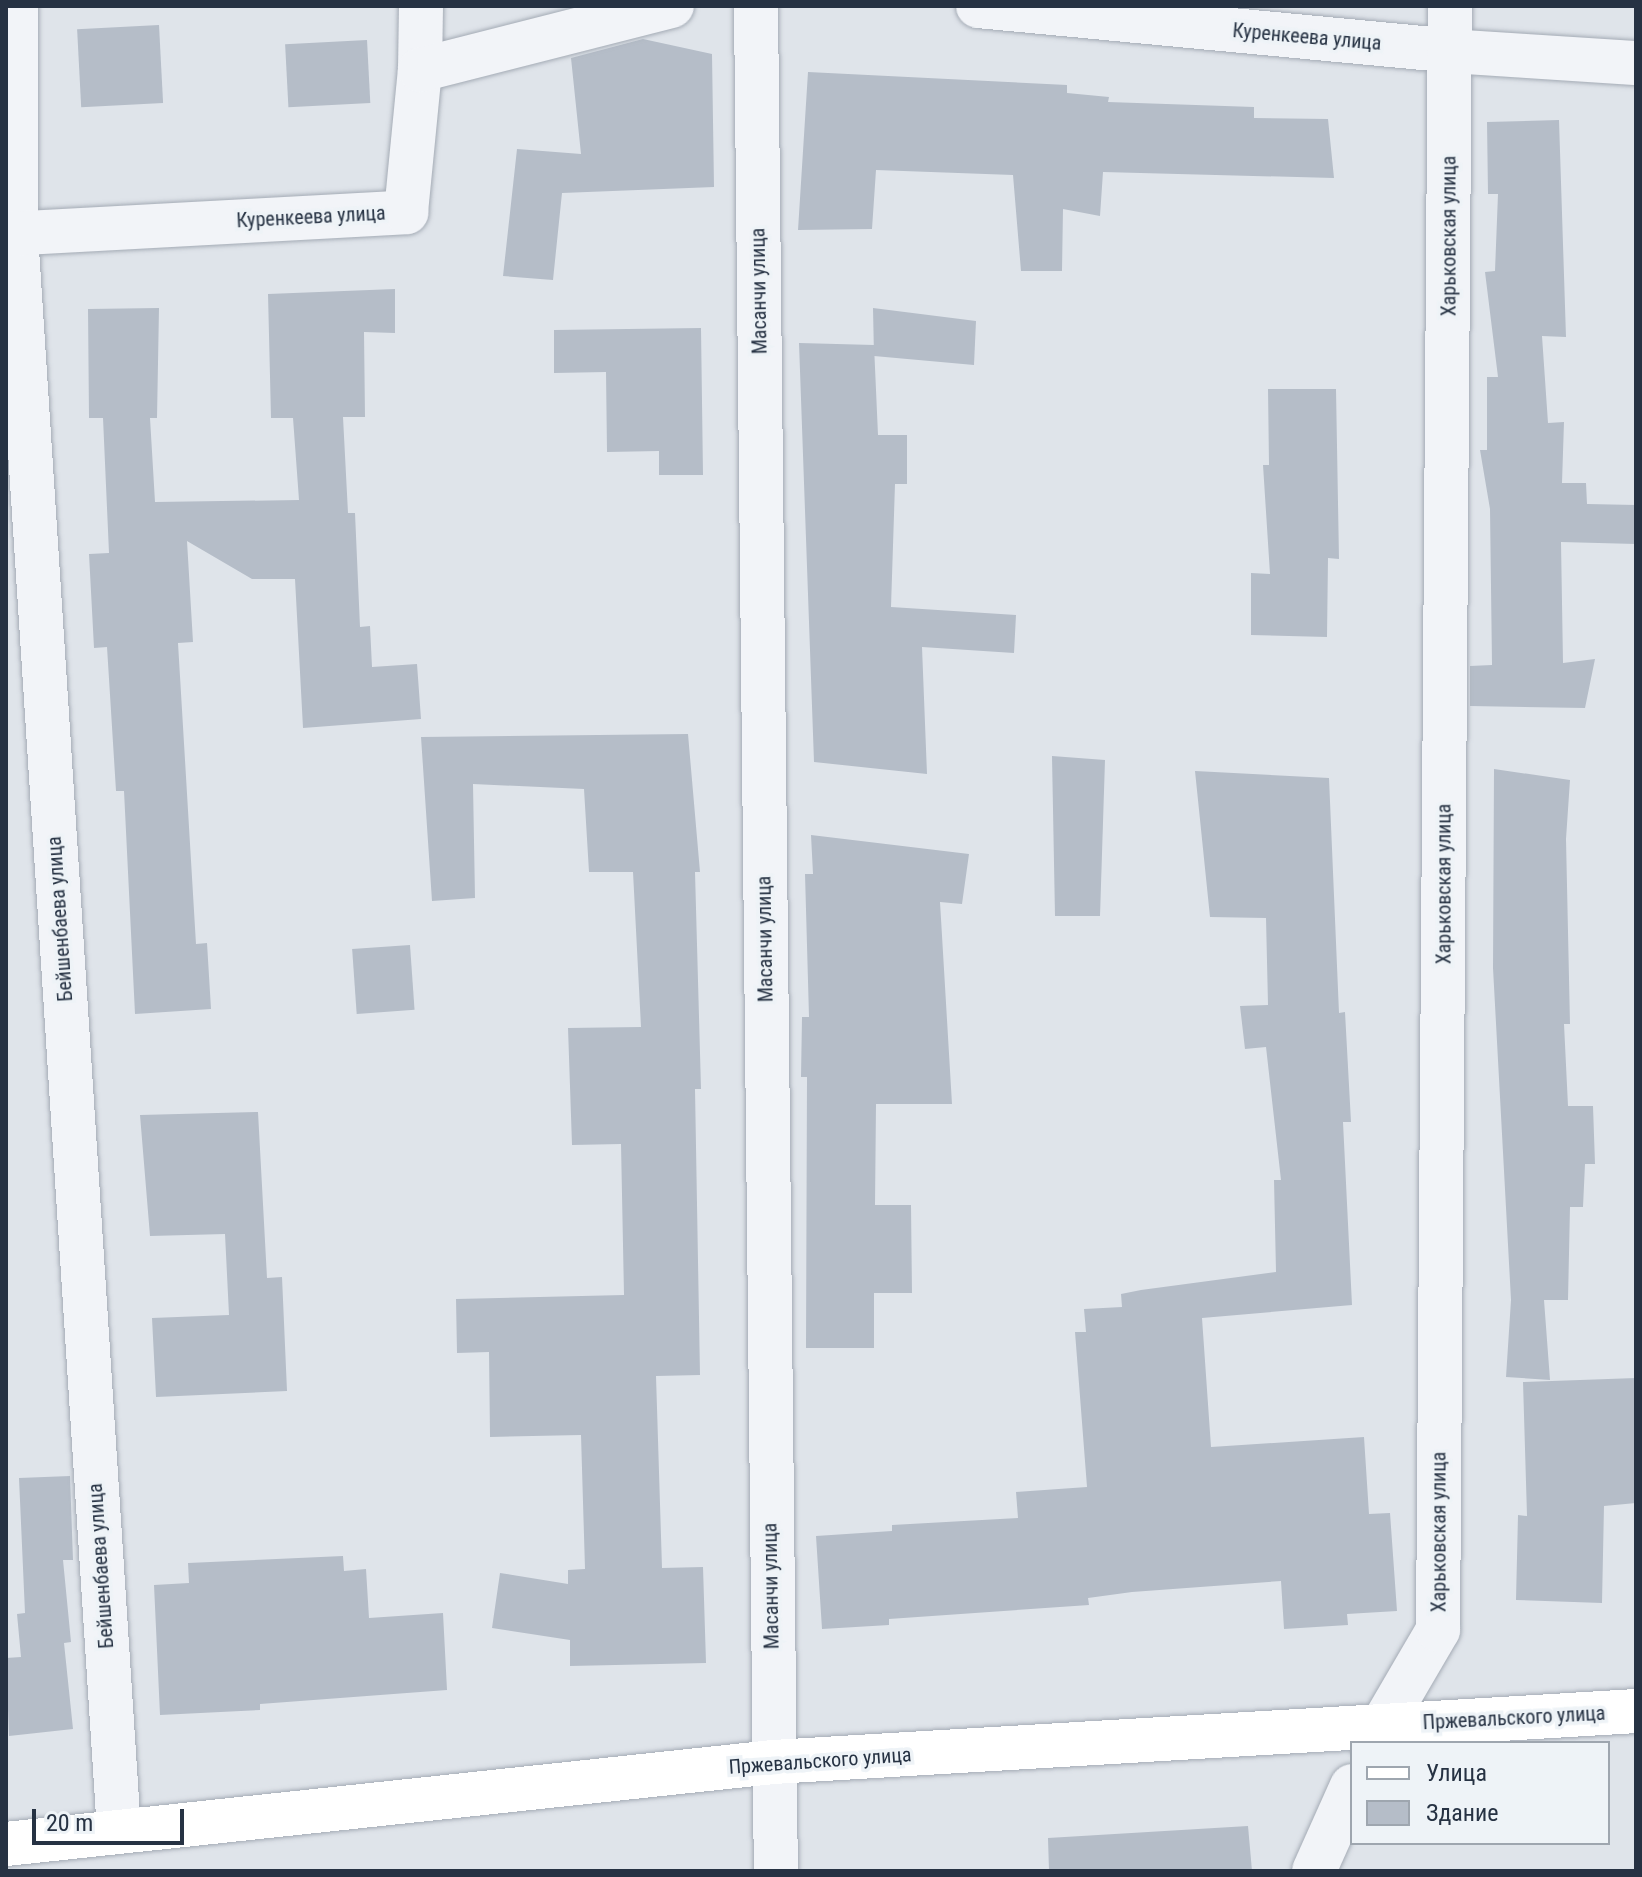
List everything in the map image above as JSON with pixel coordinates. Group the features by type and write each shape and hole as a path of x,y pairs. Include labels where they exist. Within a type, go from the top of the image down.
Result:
{"main road":[{"name":"Пржевальского улица","path":"6,1844 773,1762 1375,1735 1636,1711"}],"street":[{"name":"Бейшенбаева улица","path":"16,6 11,234 119,1832"},
{"path":"421,6 420,70 672,6"},
{"name":"Масанчи улица","path":"756,6 776,1871"},
{"name":"Куренкеева улица","path":"978,6 1450,51 1636,63"},
{"name":"Харьковская улица","path":"1375,1735 1438,1630 1450,6"},
{"name":"Куренкеева улица","path":"11,234 406,212 420,70"},
{"path":"1314,1871 1350,1790"}],"building":[{"path":"159,25 163,103 81,107 77,29"},
{"path":"643,39 712,54 714,187 562,193 553,280 503,276 517,149 581,154 571,58"},
{"path":"367,40 370,103 288,107 285,44"},
{"path":"808,72 1067,85 1067,93 1109,97 1108,102 1254,107 1254,118 1328,119 1334,178 1103,172 1100,216 1063,209 1062,271 1021,271 1013,175 876,170 872,229 798,230"},
{"path":"1559,120 1566,337 1542,336 1548,423 1564,422 1562,483 1586,483 1587,504 1636,505 1636,544 1561,542 1563,663 1595,659 1585,708 1470,706 1470,666 1492,665 1490,509 1480,450 1487,450 1487,377 1498,377 1485,272 1495,271 1498,194 1488,194 1487,122"},
{"path":"395,289 395,333 364,332 365,417 343,417 348,513 355,513 360,627 370,626 372,667 417,664 421,719 303,728 295,579 252,579 187,541 193,642 178,643 196,944 207,943 211,1009 135,1014 124,791 116,791 107,647 94,648 89,554 109,553 103,418 89,418 88,309 159,308 157,418 150,418 155,502 299,500 293,418 271,418 268,294"},
{"path":"873,308 976,321 974,365 874,356"},
{"path":"701,328 703,475 659,475 659,451 607,452 606,372 554,373 554,330"},
{"path":"799,343 874,345 878,435 907,435 907,484 895,484 891,607 1016,615 1014,653 922,647 927,774 814,762"},
{"path":"1268,389 1336,389 1339,559 1328,558 1327,637 1251,635 1251,573 1270,574 1263,465 1269,465"},
{"path":"688,734 700,872 695,872 701,1089 695,1089 700,1375 656,1376 662,1568 703,1567 706,1663 570,1666 570,1640 492,1628 500,1573 568,1584 568,1570 585,1569 581,1435 490,1437 489,1352 457,1353 456,1299 624,1295 621,1144 572,1145 568,1028 641,1027 633,872 589,872 584,789 473,784 475,898 432,901 421,737"},
{"path":"1052,756 1105,760 1100,916 1055,916"},
{"path":"1494,769 1570,780 1566,839 1570,1024 1564,1024 1568,1106 1593,1106 1595,1164 1585,1164 1583,1207 1570,1207 1568,1300 1544,1300 1550,1380 1506,1377 1511,1300 1493,968"},
{"path":"1195,771 1329,778 1339,1013 1345,1012 1351,1122 1343,1122 1352,1305 1202,1318 1211,1447 1364,1437 1369,1514 1390,1513 1397,1611 1347,1614 1348,1625 1284,1629 1281,1581 1132,1592 1088,1598 1089,1605 889,1619 889,1625 822,1629 816,1536 892,1531 892,1525 1018,1518 1016,1492 1087,1487 1075,1332 1086,1332 1084,1309 1122,1307 1121,1294 1141,1290 1276,1272 1274,1180 1281,1180 1266,1047 1245,1049 1240,1006 1268,1005 1266,918 1210,917"},
{"path":"811,835 969,854 962,904 940,902 952,1104 876,1104 875,1205 911,1205 912,1293 874,1293 874,1348 806,1348 807,1077 801,1077 802,1017 809,1017 805,874 813,874"},
{"path":"410,945 415,1010 357,1014 352,949"},
{"path":"258,1112 267,1278 282,1277 287,1391 156,1397 152,1318 229,1315 225,1234 150,1236 140,1115"},
{"path":"1636,1378 1636,1503 1604,1506 1602,1603 1516,1600 1518,1515 1527,1516 1523,1382"},
{"path":"70,1476 73,1560 63,1560 71,1642 64,1643 73,1729 9,1736 6,1658 21,1657 17,1614 25,1613 19,1478"},
{"path":"343,1556 344,1571 366,1569 369,1618 443,1613 447,1690 260,1704 260,1710 160,1715 154,1585 189,1583 188,1563"},
{"path":"1248,1826 1252,1871 1049,1871 1048,1838"}]}
